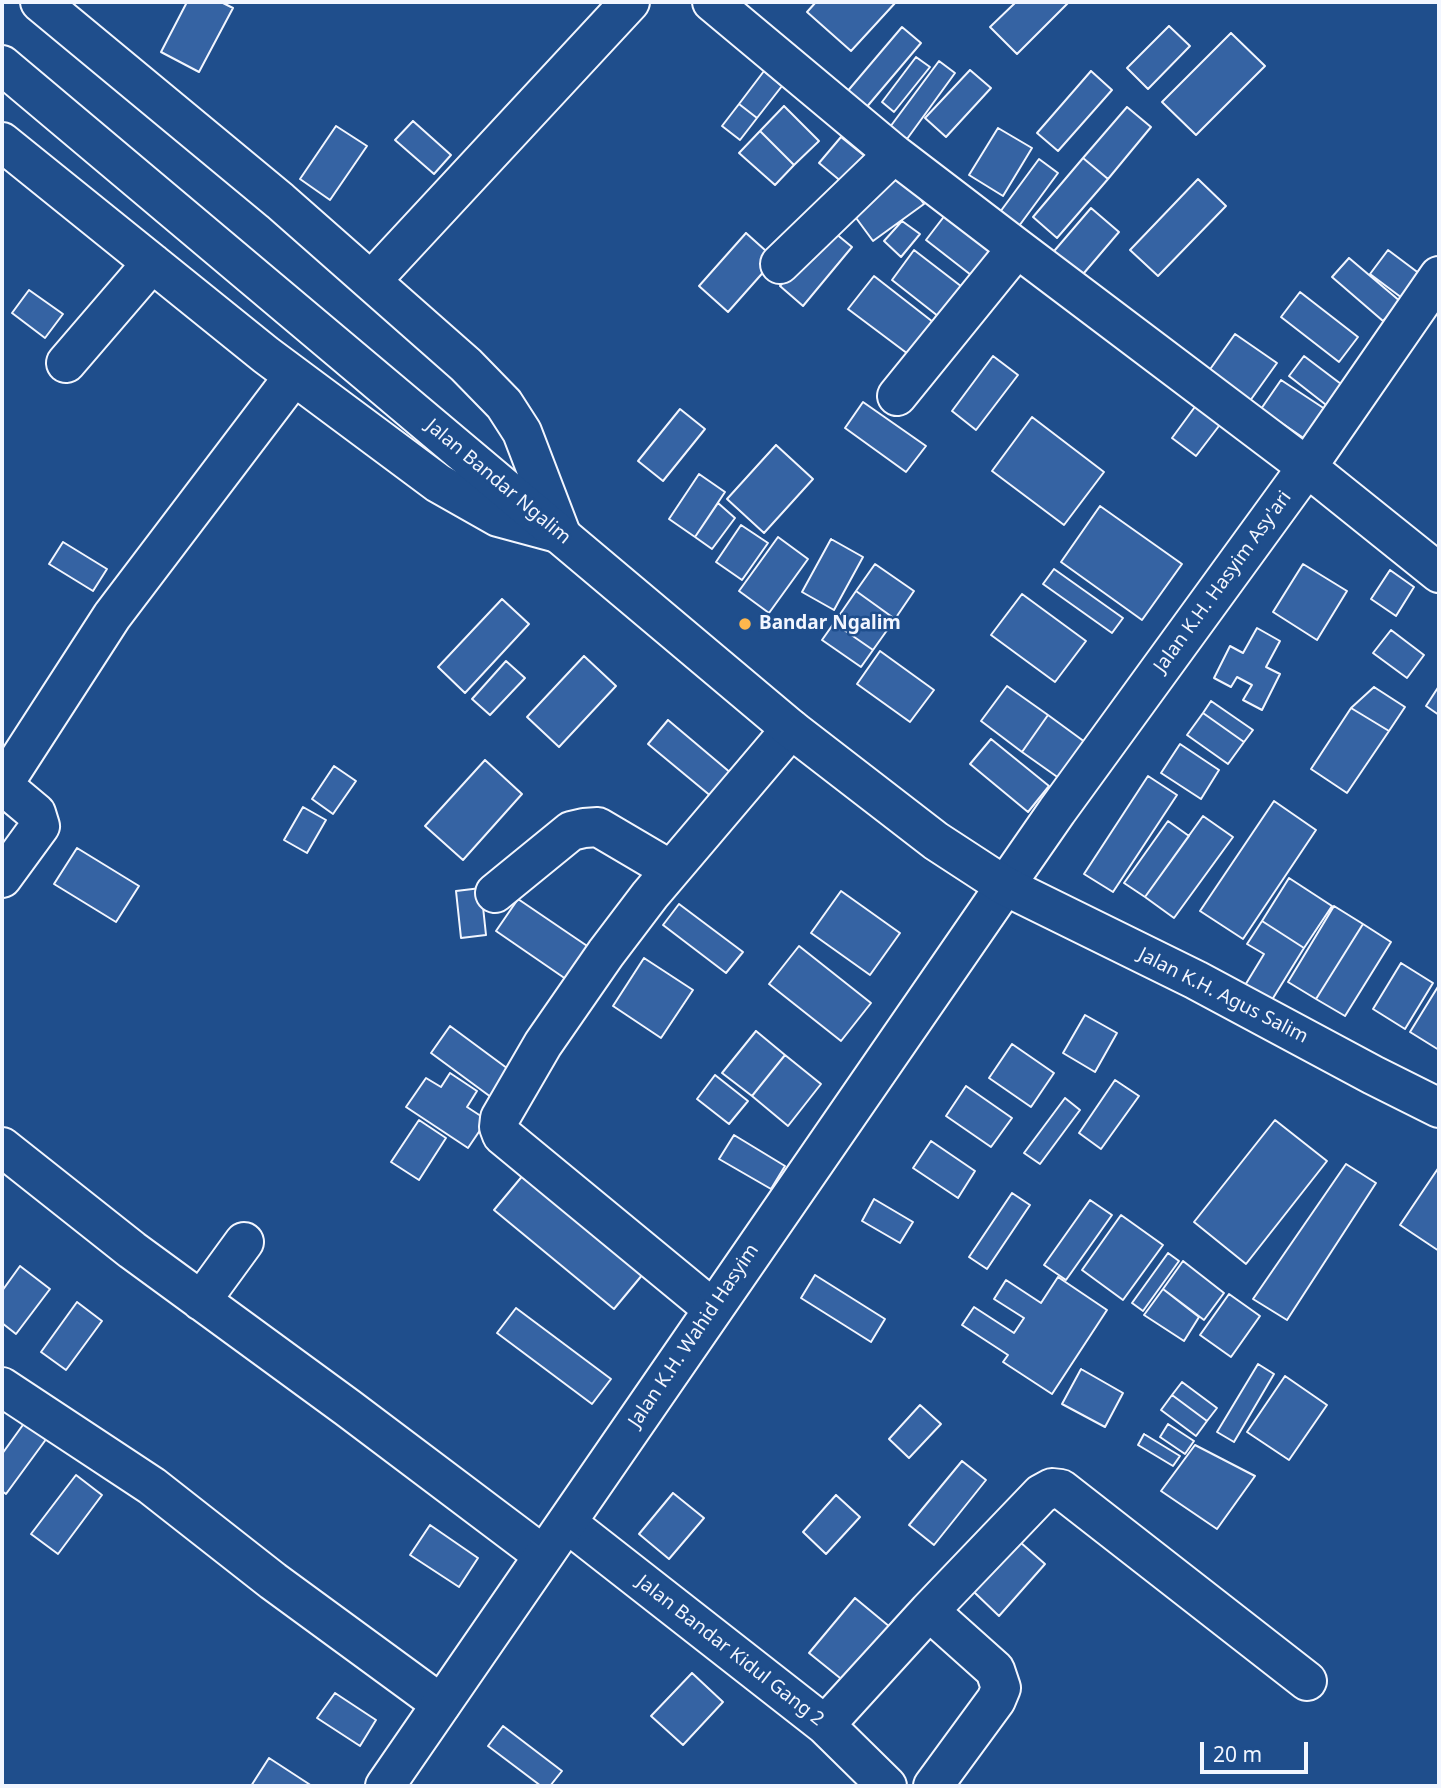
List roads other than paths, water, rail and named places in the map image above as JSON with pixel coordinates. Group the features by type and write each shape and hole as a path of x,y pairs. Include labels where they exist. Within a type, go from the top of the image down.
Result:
{"main road":[{"path":"40,2 281,201 466,365 504,404 522,432 561,534"},
{"path":"371,281 630,2"},
{"path":"712,2 894,154 1307,467 1439,573"},
{"name":"Jalan Bandar Ngalim","path":"2,65 791,729 936,841 1005,886"},
{"path":"2,142 294,376 438,483 498,517 561,534"},
{"path":"780,264 894,154"},
{"path":"897,396 1017,248"},
{"path":"66,363 152,263"},
{"name":"Jalan K.H. Hasyim Asy'ari","path":"1005,886 1307,467 1439,276"},
{"path":"2,878 40,826 36,813 11,792 6,780 112,616 294,376"},
{"path":"713,1309 502,1135 500,1118 543,1044 614,943 650,895 791,729"},
{"path":"495,893 571,831 584,828 598,827 671,870"},
{"name":"Jalan K.H. Agus Salim","path":"1005,886 1196,980 1373,1075 1436,1099"},
{"name":"Jalan K.H. Wahid Hasyim","path":"385,1786 1005,886"},
{"path":"2,1147 132,1250 543,1555"},
{"path":"201,1301 244,1242"},
{"path":"3,1379 152,1486 273,1581 441,1704"},
{"path":"825,1725 1041,1494 1052,1488 1061,1489 1307,1681"},
{"name":"Jalan Bandar Kidul Gang 2","path":"567,1523 825,1725 887,1786"},
{"path":"929,1611 995,1670 1001,1688 996,1700 933,1786"}],"place":[{"name":"Bandar Ngalim","path":"745,624"}]}
